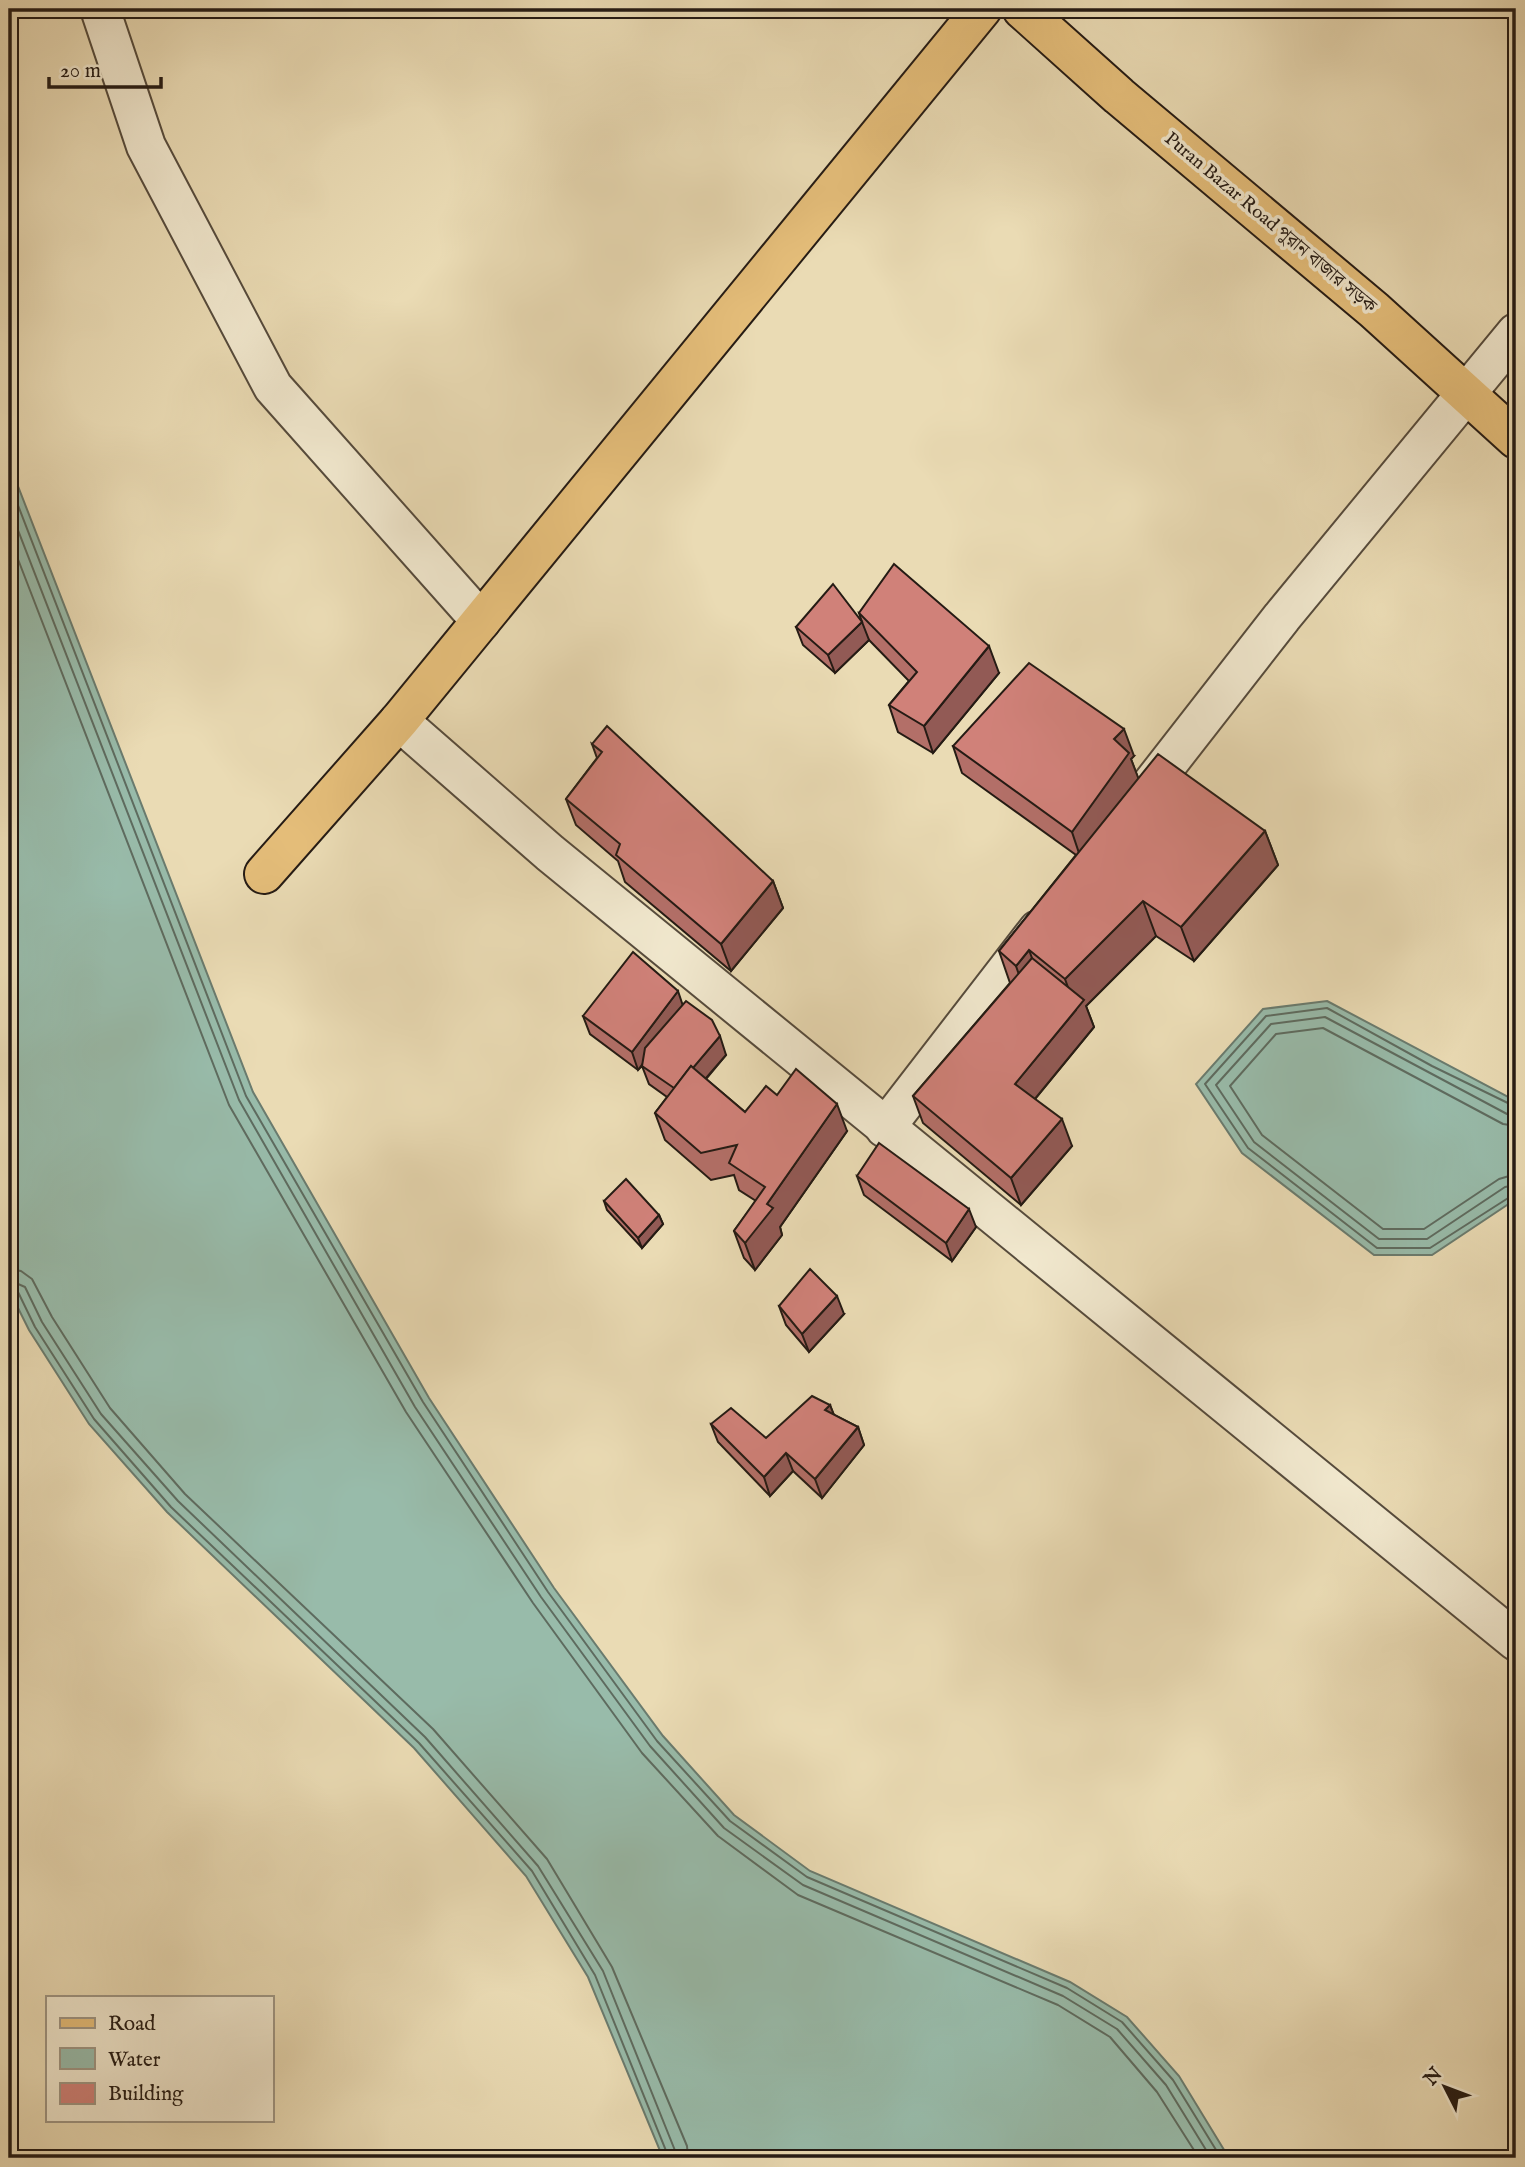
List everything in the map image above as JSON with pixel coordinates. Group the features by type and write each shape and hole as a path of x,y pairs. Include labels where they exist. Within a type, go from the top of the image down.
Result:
{"main road":[{"path":"264,874 399,721 982,9"},
{"name":"Puran Bazar Road পুরান বাজার সড়ক","path":"1022,9 1118,96 1374,310 1516,439"}],"street":[{"path":"100,9 146,146 273,387 481,621"},
{"path":"1113,834 1282,617 1516,333"},
{"path":"399,721 550,853 1516,1642"},
{"path":"885,1128 1062,900"}],"water":[{"path":"9,463 253,1092 429,1398 554,1588 663,1736 734,1815 810,1871 1070,1982 1127,2017 1179,2076 1229,2158 663,2158 588,1977 526,1876 414,1748 167,1512 89,1424 29,1330 9,1290"},
{"path":"1327,1001 1516,1101 1516,1199 1432,1255 1374,1255 1242,1153 1196,1084 1263,1009"}],"building":[{"path":"894,564 989,646 924,726 889,705 917,672 859,613"},
{"path":"833,584 862,622 828,655 796,627"},
{"path":"1029,663 1124,729 1114,739 1129,753 1072,832 953,746"},
{"path":"607,726 773,881 721,944 616,855 620,844 566,799 602,752 592,744"},
{"path":"1158,754 1265,831 1181,927 1143,901 1065,979 1029,950 1016,966 999,951"},
{"path":"633,952 678,991 632,1052 583,1016"},
{"path":"1032,958 1084,1000 1015,1084 1062,1119 1011,1178 913,1096"},
{"path":"686,1001 712,1020 720,1036 674,1088 642,1066 645,1048"},
{"path":"691,1066 745,1112 766,1086 777,1095 796,1069 837,1104 767,1204 773,1208 745,1243 734,1231 765,1187 729,1163 737,1145 701,1153 655,1113"},
{"path":"879,1143 969,1209 946,1243 857,1176"},
{"path":"626,1179 659,1215 638,1238 604,1201"},
{"path":"810,1269 837,1296 802,1334 779,1306"},
{"path":"812,1396 830,1405 825,1410 858,1427 815,1479 786,1453 764,1477 711,1424 731,1408 766,1438"}]}
